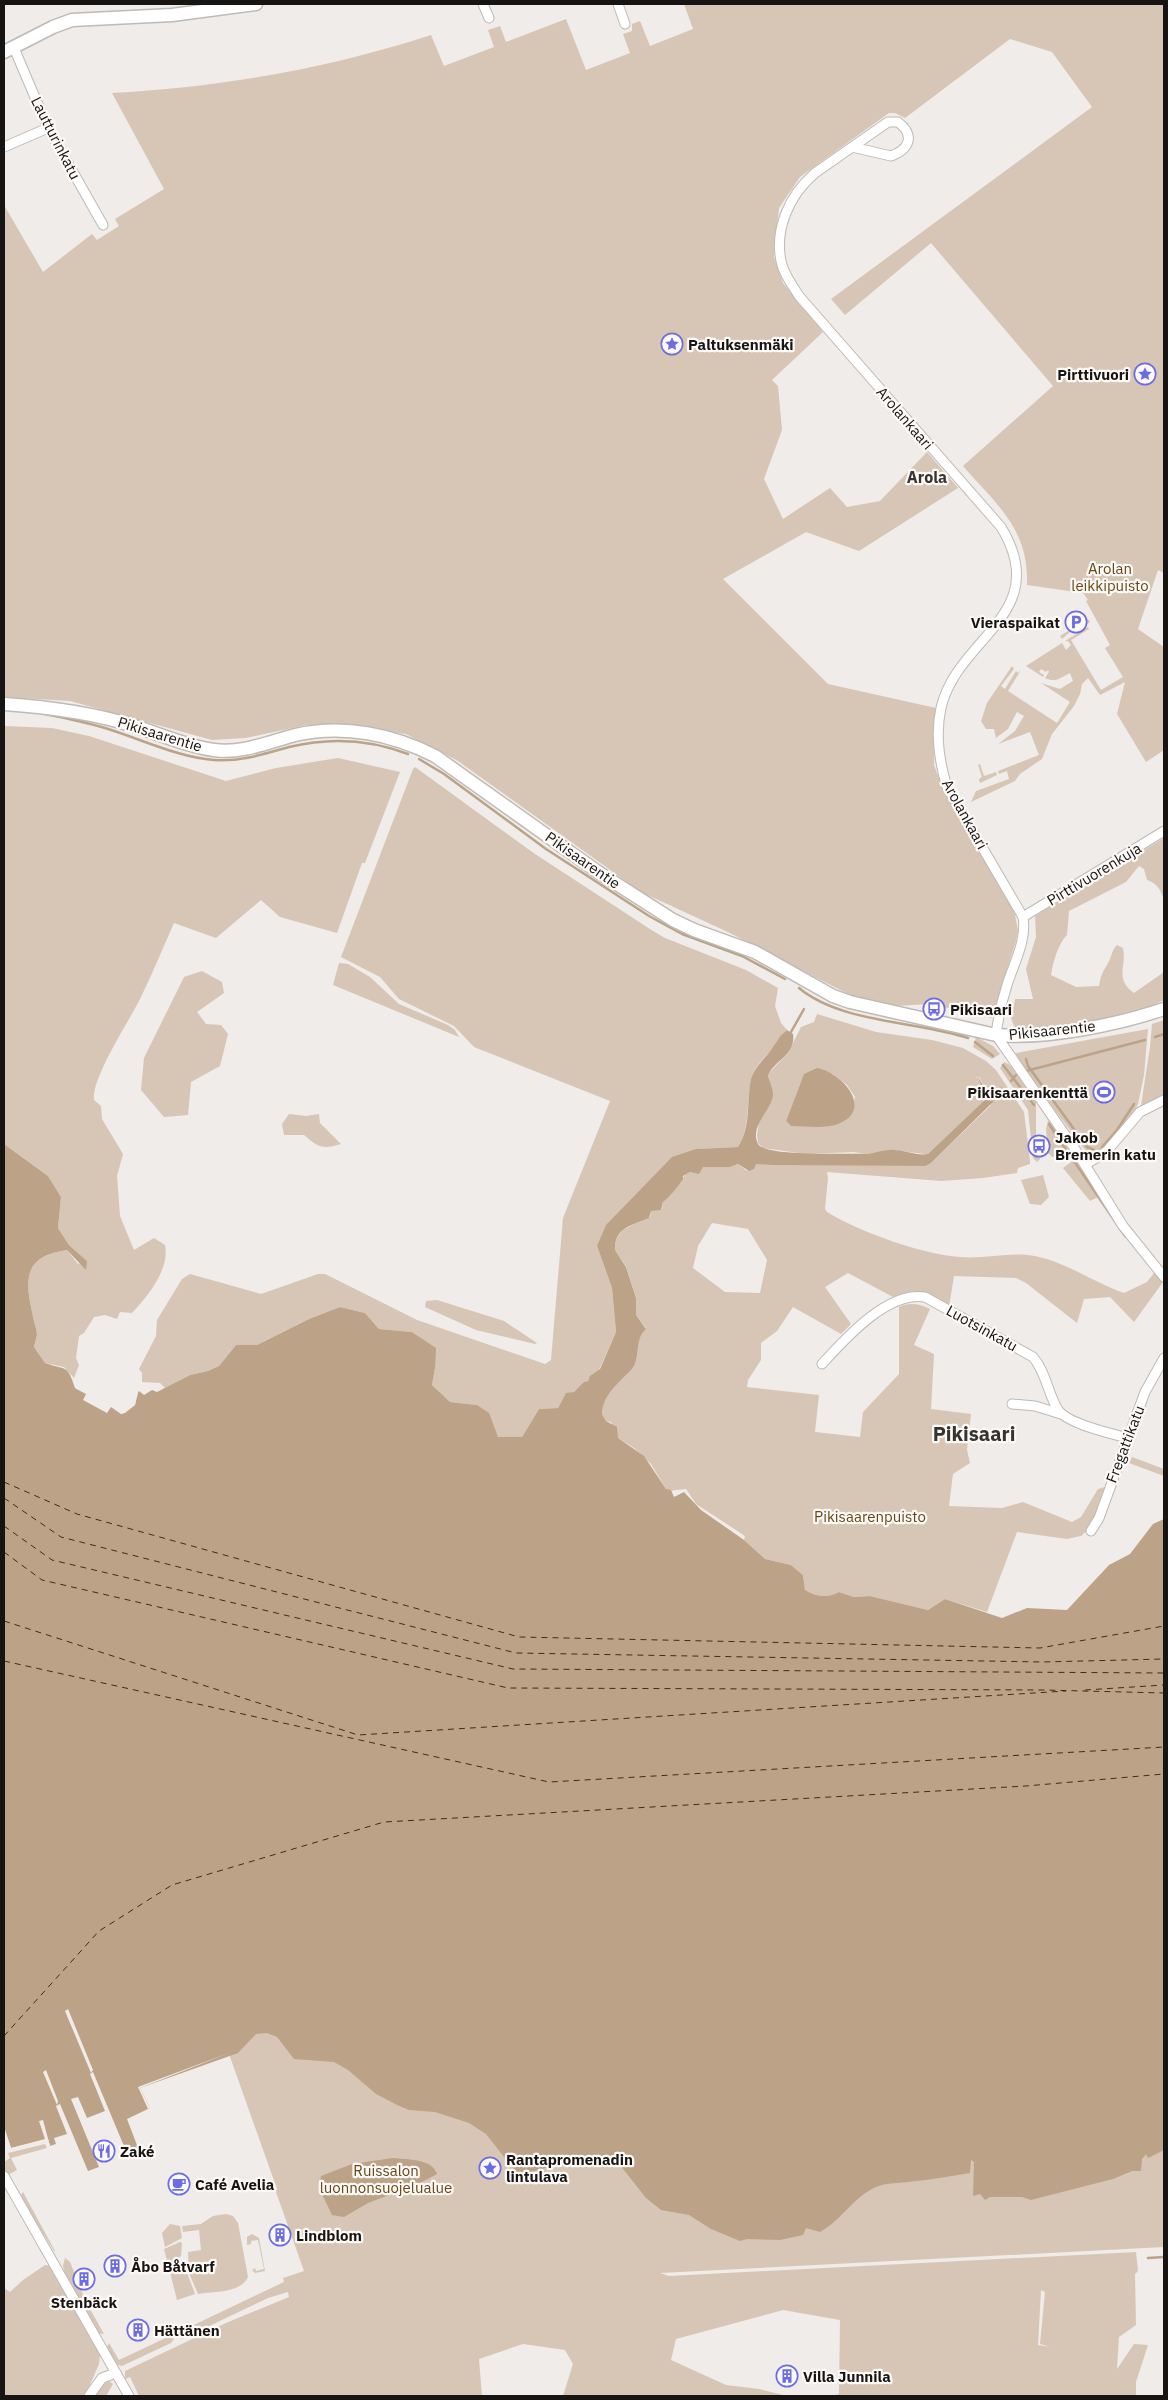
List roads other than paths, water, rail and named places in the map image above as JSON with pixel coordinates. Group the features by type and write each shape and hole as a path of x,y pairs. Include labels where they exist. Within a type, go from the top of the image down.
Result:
{"street":[{"path":"9,50 53,27 79,19 172,15 256,4"},
{"path":"483,4 488,18"},
{"path":"618,4 626,24"},
{"name":"Lautturinkatu","path":"9,50 48,128 103,225"},
{"name":"Arolankaari","path":"852,147 891,156 904,149 910,140 902,125 893,120 852,147 804,182 793,197 781,230 782,264 786,275 799,296 1001,527 1014,551 1017,574 1012,598 999,620 951,684 941,708 937,746 947,788 1023,917"},
{"path":"4,147 48,128"},
{"name":"Pikisaarentie","path":"4,704 48,707 92,715 131,725 189,745 216,750 242,749 298,735 331,731 356,731 408,743 435,756 598,872 673,920 694,930 755,952 833,996 850,1002 996,1035 1014,1036 1079,1029 1120,1022 1164,1009"},
{"name":"Pirttivuorenkuja","path":"1023,917 1164,832"},
{"path":"1023,917 1024,932 1007,986 996,1035 1086,1165 1123,1226 1164,1277"},
{"path":"1086,1165 1107,1151 1140,1112 1164,1100"},
{"name":"Luotsinkatu","path":"822,1364 863,1324 890,1305 906,1297 925,1297 1033,1358 1040,1368 1057,1408 1064,1416"},
{"name":"Fregattikatu","path":"1091,1531 1099,1518 1145,1392 1164,1358"},
{"path":"1012,1404 1035,1406 1076,1422 1127,1438"},
{"path":"4,2176 129,2396"},
{"path":"89,2396 102,2378 116,2373"}],"waterway":[{"path":"45,714 105,728 186,755 214,760 243,759 304,744 334,741 379,745 408,754"},
{"path":"419,759 444,774 546,849 649,916 682,934 742,956 785,979"},
{"path":"799,988 816,1000 857,1015 948,1032 968,1038"},
{"path":"791,1032 804,1009"},
{"path":"1155,1037 1164,1034"},
{"path":"1026,1071 1145,1040"},
{"path":"975,1042 993,1056"},
{"path":"1026,1059 1028,1066 1087,1147 1094,1150"},
{"path":"1003,1065 1034,1105"},
{"path":"1011,1081 1016,1075"},
{"path":"1102,1147 1117,1130 1134,1104"},
{"path":"1049,1124 1066,1150"},
{"path":"1074,1161 1125,1236"},
{"path":"1148,2258 1164,2257"}],"place":[{"name":"Paltuksenmäki","path":"672,344"},
{"name":"Pirttivuori","path":"1145,374"},
{"name":"Vieraspaikat","path":"1076,622"},
{"name":"Pikisaari","path":"934,1009"},
{"name":"Pikisaarenkenttä","path":"1104,1092"},
{"name":"Jakob Bremerin katu","path":"1039,1146"},
{"name":"Zaké","path":"104,2151"},
{"name":"Rantapromenadin lintulava","path":"490,2168"},
{"name":"Café Avelia","path":"179,2184"},
{"name":"Lindblom","path":"280,2235"},
{"name":"Åbo Båtvarf","path":"115,2266"},
{"name":"Stenbäck","path":"84,2279"},
{"name":"Hättänen","path":"138,2330"},
{"name":"Villa Junnila","path":"787,2376"}],"district":[{"name":"Arola","path":"927,477"},
{"name":"Pikisaari","path":"974,1433"}],"park label":[{"name":"Arolan leikkipuisto","path":"1110,576"},
{"name":"Pikisaarenpuisto","path":"870,1516"},
{"name":"Ruissalon luonnonsuojelualue","path":"386,2178"}]}
